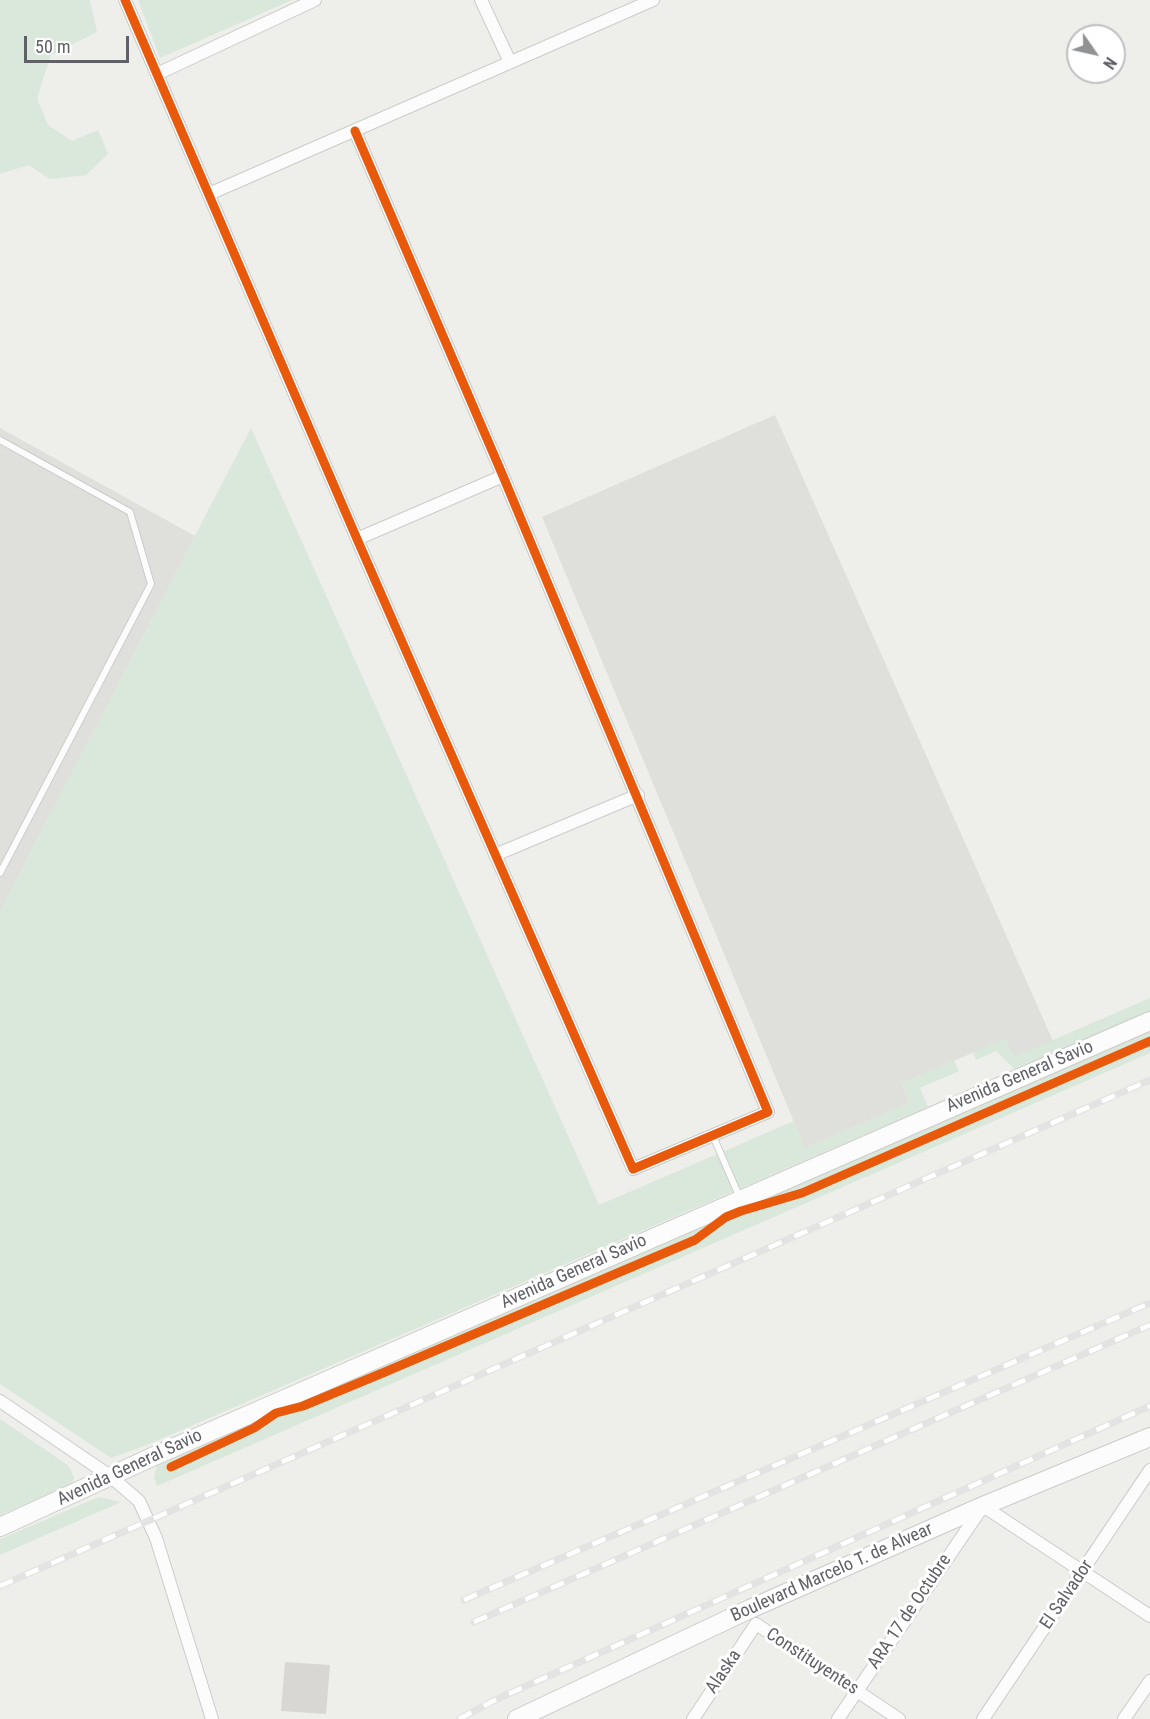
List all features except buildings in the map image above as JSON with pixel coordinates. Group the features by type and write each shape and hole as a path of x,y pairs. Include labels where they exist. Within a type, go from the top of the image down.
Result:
{"main road":[{"name":"Avenida General Savio","path":"0,1527 740,1199 1150,1021"},
{"name":"Boulevard Marcelo T. de Alvear","path":"517,1719 753,1617 983,1506 1150,1437"}],"street":[{"path":"125,0 357,539 633,1169 768,1112 638,795 356,131"},
{"path":"157,74 315,0"},
{"path":"481,0 510,62"},
{"path":"209,194 653,0"},
{"path":"357,539 503,476"},
{"path":"495,855 638,795"},
{"path":"0,1401 133,1493 149,1520 212,1719"},
{"name":"El Salvador","path":"983,1719 1150,1470"},
{"path":"983,1506 1150,1616"},
{"name":"ARA 17 de Octubre","path":"838,1719 983,1506"},
{"name":"Constituyentes","path":"753,1617 899,1719"},
{"name":"Alaska","path":"693,1719 753,1617"},
{"path":"1124,1719 1150,1681"}],"lane":[{"path":"0,440 130,512 151,585 0,873"},
{"path":"712,1136 740,1199"}],"shaded area":[{"path":"775,415 1053,1041 1014,1058 1005,1039 902,1083 909,1103 805,1148 542,517"},
{"path":"0,428 195,536 0,911"}],"green space":[{"path":"0,0 90,0 97,32 51,55 37,98 48,125 72,141 98,130 108,154 86,175 50,179 29,165 0,174"},
{"path":"138,0 292,0 160,58"},
{"path":"251,428 599,1205 794,1121 805,1148 909,1103 902,1083 954,1060 959,1071 920,1088 928,1107 147,1445 111,1458 0,1384 0,910"},
{"path":"1150,998 1150,1011 1014,1069 996,1051 976,1060 973,1052 1005,1038 1014,1057"},
{"path":"1150,1031 1150,1053 157,1486 154,1478 157,1464"},
{"path":"0,1419 69,1466 74,1478 72,1483 0,1515"},
{"path":"99,1497 121,1502 0,1555 0,1539"}],"railway":[{"path":"0,1586 1150,1080"},
{"path":"464,1600 1150,1303"},
{"path":"474,1622 1150,1325"},
{"path":"459,1719 495,1700 1150,1406"}],"cycle path":[{"path":"125,0 357,539 633,1169 768,1112 503,476 355,131"},
{"path":"171,1467 254,1428 276,1413 303,1406 695,1240 726,1217 802,1193 1150,1041"}]}
